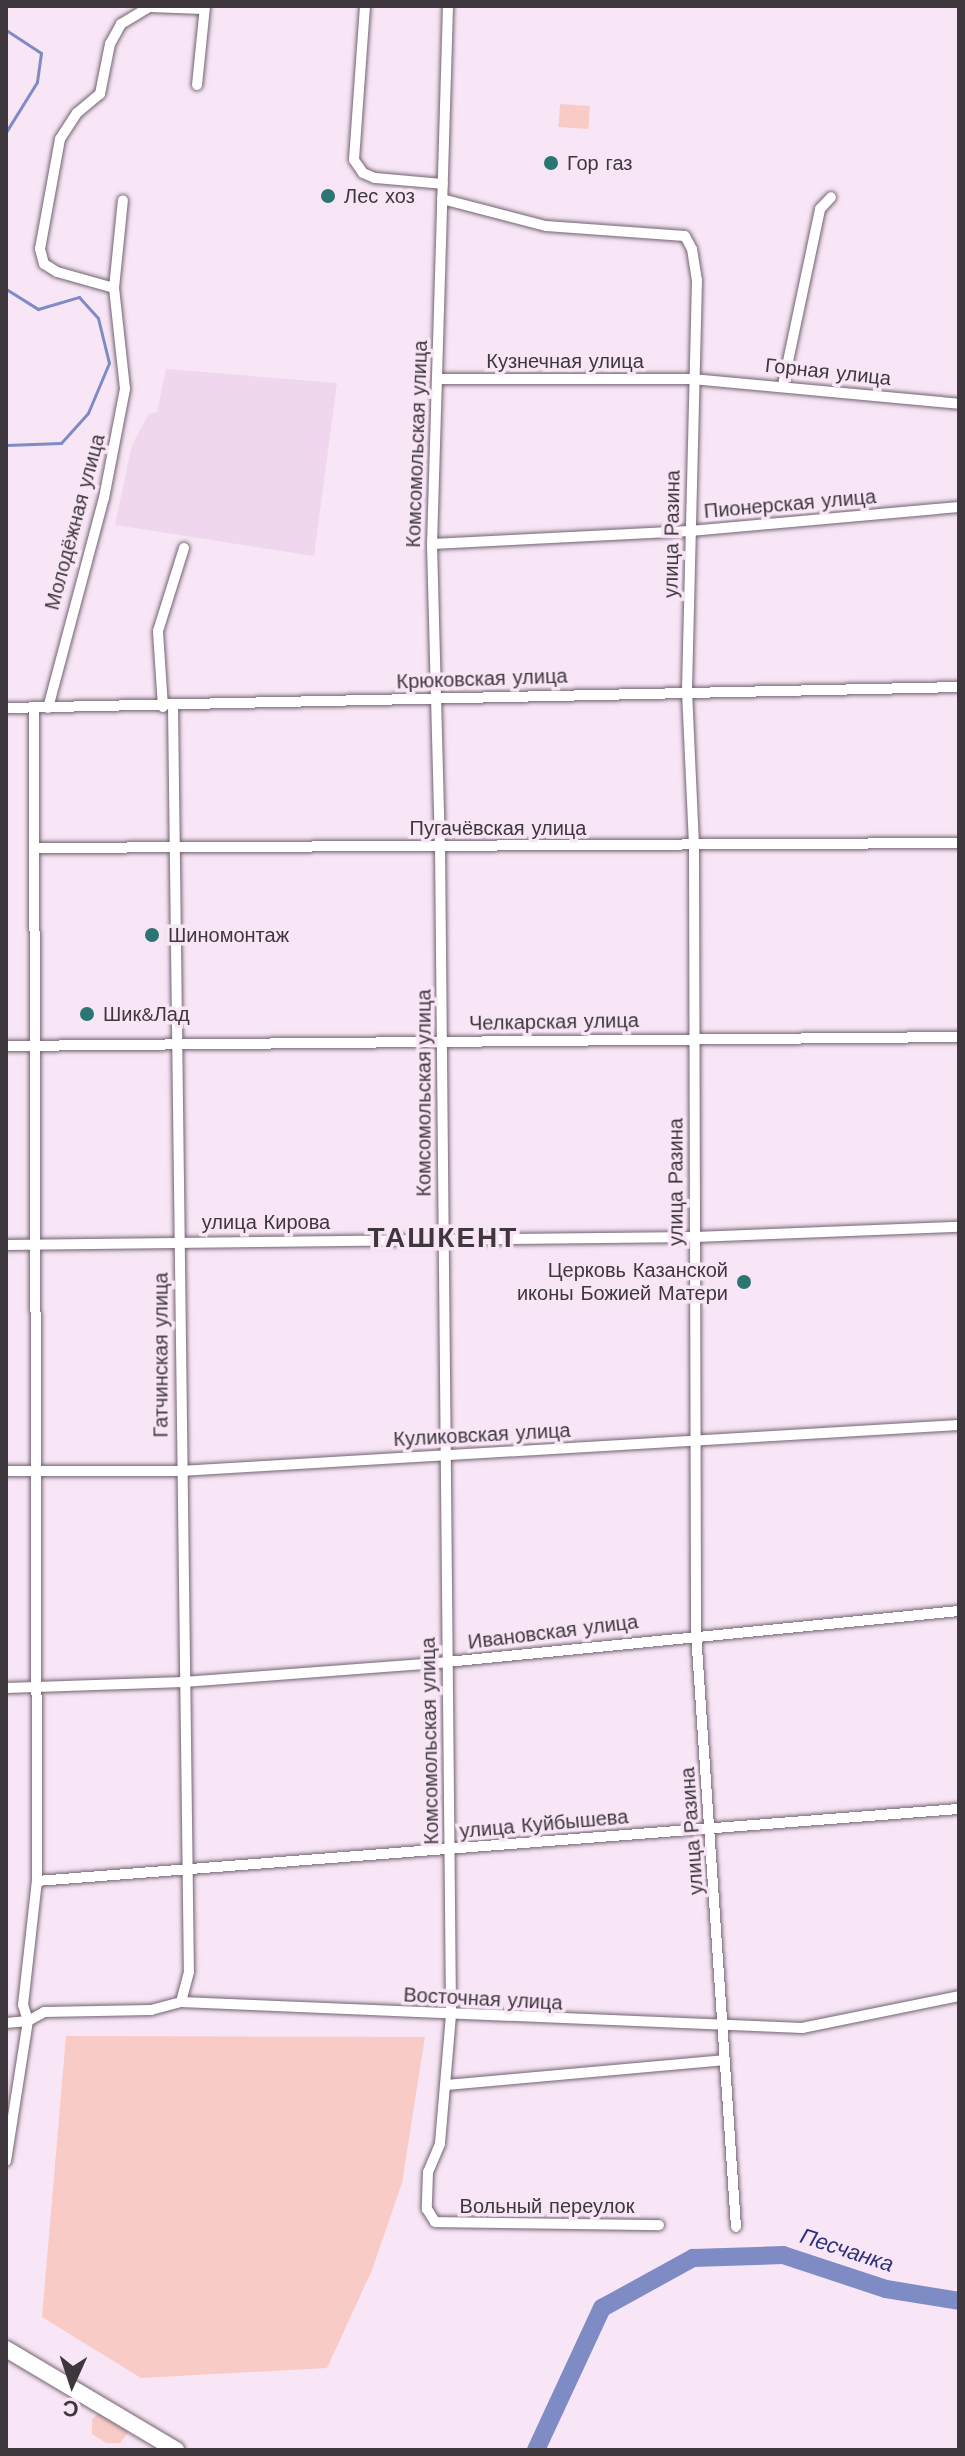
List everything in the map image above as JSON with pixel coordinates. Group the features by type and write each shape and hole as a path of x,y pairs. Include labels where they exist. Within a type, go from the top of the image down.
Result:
{"highway":[{"path":"6,2349 176,2450"}],"street":[{"path":"365,6 354,160 363,173 375,178 443,184"},
{"name":"Комсомольская улица","path":"435,2222 427,2209 428,2172 440,2144 451,2015 440,844 432,544 448,6"},
{"path":"114,288 44,264 40,249 60,139 77,113 100,94 110,44 121,24 149,7 205,7 197,85"},
{"path":"783,385 820,209 831,197"},
{"name":"улица Разина","path":"442,199 546,226 685,236 697,280 692,379 687,691 694,848 693,1441 696,1633 736,2227"},
{"name":"Молодёжная улица","path":"48,708 104,498 125,389 114,288 123,200"},
{"name":"Кузнечная улица","path":"437,379 692,379"},
{"name":"Горная улица","path":"692,379 783,385 959,404"},
{"name":"Пионерская улица","path":"432,544 690,531 959,507"},
{"name":"Гатчинская улица","path":"181,2002 189,1972 180,1471 179,849 168,707 158,631 184,548"},
{"name":"Крюковская улица","path":"6,708 168,707 687,691 959,687"},
{"path":"6,2161 28,2021 23,2005 37,1881 34,1688 37,848 34,708"},
{"name":"Пугачёвская улица","path":"37,848 179,849 440,844 694,848 959,843"},
{"name":"Челкарская улица","path":"6,1046 959,1037"},
{"name":"улица Кирова","path":"6,1245 179,1240 695,1237 959,1227"},
{"name":"Куликовская улица","path":"6,1471 180,1471 959,1425"},
{"name":"Ивановская улица","path":"6,1688 184,1682 447,1662 696,1633 959,1611"},
{"name":"улица Куйбышева","path":"37,1881 187,1872 959,1809"},
{"name":"Восточная улица","path":"6,2023 28,2021 44,2012 151,2010 181,2002 802,2028 959,1996"},
{"path":"446,2085 724,2060"},
{"name":"Вольный переулок","path":"435,2222 659,2225"}],"shaded area":[{"path":"560,104 590,106 588,129 558,127"},
{"path":"166,369 337,383 314,556 115,525 132,445 149,414 157,412"},
{"path":"66,2036 425,2037 402,2183 372,2270 327,2368 141,2378 42,2317"},
{"path":"100,2413 125,2428 128,2433 120,2443 106,2443 92,2434 92,2419"}],"waterway":[{"path":"6,30 41,53 37,82 6,132"},
{"path":"6,289 38,309 79,297 98,318 109,363 88,413 61,443 6,445"},
{"name":"Песчанка","path":"536,2450 602,2308 693,2258 783,2255 886,2289 959,2301"}],"place":[{"name":"Гор газ","path":"551,163"},
{"name":"Лес хоз","path":"328,196"},
{"name":"Шиномонтаж","path":"152,935"},
{"name":"Шик&Лад","path":"87,1014"},
{"name":"Церковь Казанской иконы Божией Матери","path":"744,1282"}],"district":[{"name":"ТАШКЕНТ","path":"443,1238"}]}
